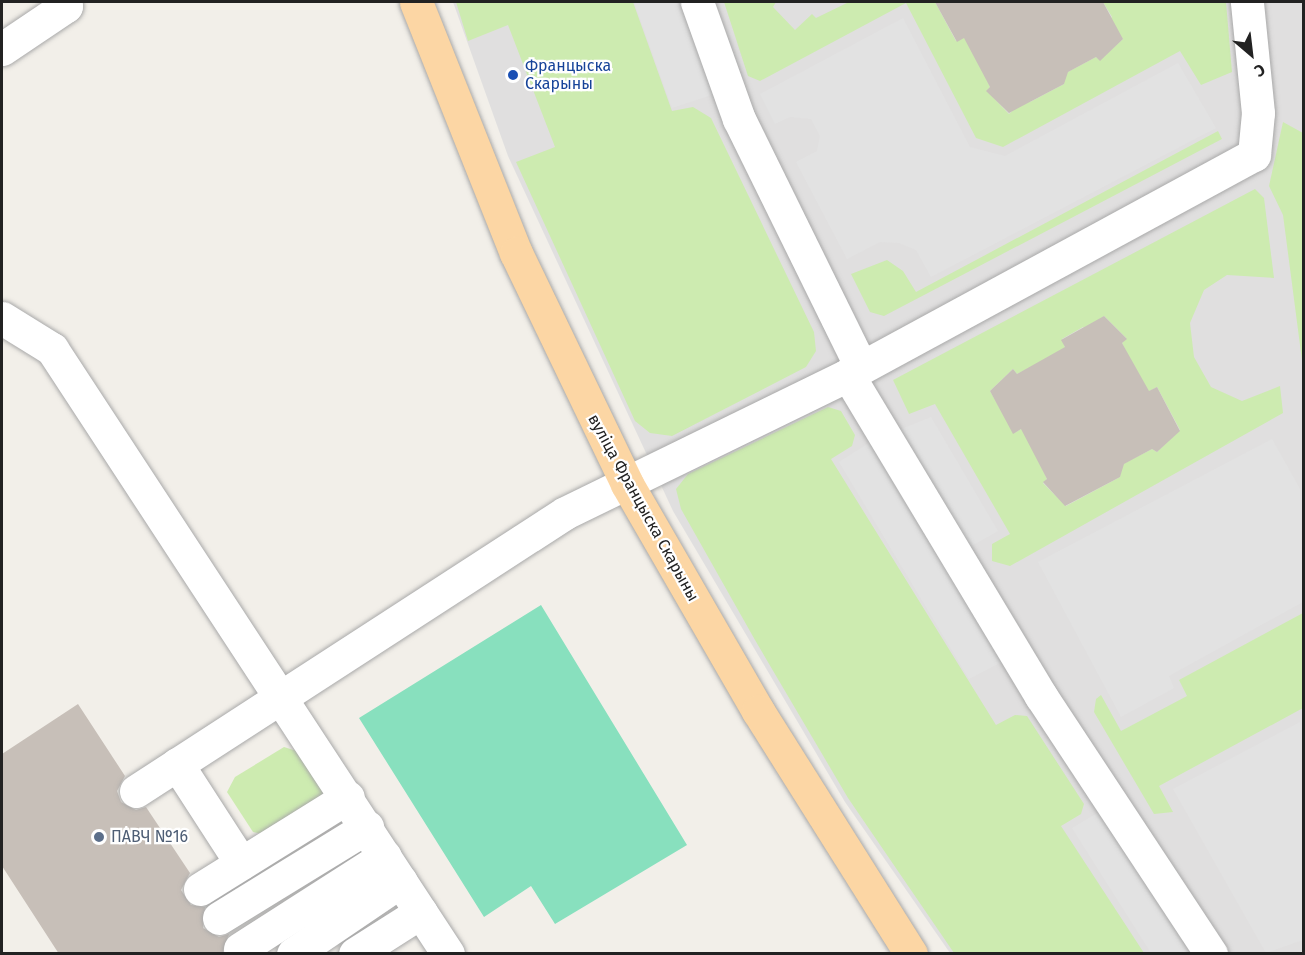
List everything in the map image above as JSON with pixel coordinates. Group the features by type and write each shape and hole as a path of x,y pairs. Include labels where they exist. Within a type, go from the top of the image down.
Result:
{"main road":[{"name":"вуліца Францыска Скарыны","path":"416,2 516,254 627,484 758,711 911,954"}],"lane":[{"path":"2,49 66,6 63,2"},
{"path":"697,2 739,119 855,371 1041,696 1211,954"},
{"path":"136,791 565,513 855,371 1254,155 1258,113 1247,2"},
{"path":"2,318 52,348 283,695 448,954"},
{"path":"177,764 242,863"},
{"path":"200,889 348,797"},
{"path":"219,918 367,827"},
{"path":"240,948 393,869"},
{"path":"293,954 393,869"},
{"path":"356,954 421,912"}],"shaded area":[{"path":"453,2 1303,2 1303,953 950,953 845,802 673,511 508,156"},
{"path":"634,2 710,2 739,86 672,108"},
{"path":"903,18 970,147 1005,156 1178,63 1216,128 931,277 916,250 899,243 880,242 847,259 796,162 817,151 820,136 811,119 790,117 775,124 760,94"},
{"path":"931,417 998,531 954,556 1011,657 969,679 839,462 872,441"},
{"path":"1272,439 1300,489 1303,602 1169,676 1174,688 1121,717 1038,562"},
{"path":"1300,722 1303,940 1266,953 1173,789"},
{"path":"1107,807 1198,953 1151,953 1072,828"}],"green space":[{"path":"456,2 633,2 672,111 693,107 711,118 814,332 816,351 806,367 672,436 650,433 635,421 516,162 555,147 508,25 468,41"},
{"path":"724,2 776,2 773,7 795,30 812,14 816,18 849,2 935,2 956,41 967,36 990,87 987,91 1009,114 1025,98 1030,102 1064,84 1064,74 1096,57 1100,60 1123,39 1108,22 1112,17 1103,2 1226,2 1232,72 1201,85 1180,51 1003,147 976,138 906,3 760,81 748,76"},
{"path":"1283,122 1303,133 1303,368 1283,215 1269,186"},
{"path":"1218,131 1222,139 884,316 870,312 851,274 887,260 903,271 916,292"},
{"path":"1255,189 1264,198 1274,278 1227,275 1204,290 1190,323 1194,357 1211,387 1242,401 1280,386 1283,413 1010,566 992,561 992,544 1010,534 935,404 909,414 893,380","holes":["1104,316 1126,338 1122,343 1146,393 1157,387 1180,430 1157,452 1152,449 1121,465 1120,477 1066,506 1043,483 1047,479 1023,428 1014,433 990,391 1013,369 1017,374 1066,350 1062,339 1083,327 1087,331"]},
{"path":"828,407 841,411 855,435 852,446 831,459 996,725 1015,715 1027,716 1084,804 1081,814 1061,826 1144,953 954,953 848,798 755,640 681,509 676,489 688,474"},
{"path":"541,605 687,845 555,924 531,886 484,917 359,718"},
{"path":"1303,613 1303,708 1159,786 1173,812 1154,814 1094,712 1096,699 1101,695 1121,731 1187,696 1179,680"},
{"path":"284,747 303,753 325,786 324,800 267,835 253,832 227,792 235,777"}],"building":[{"path":"935,2 1103,2 1123,39 1100,61 1096,57 1068,72 1064,84 1009,113 986,91 990,87 964,38 957,42"},
{"path":"1104,316 1127,339 1122,343 1149,391 1157,387 1180,431 1157,452 1152,449 1124,464 1120,477 1065,506 1043,482 1047,479 1021,429 1013,434 990,391 1013,369 1017,374 1065,347 1061,340"},
{"name":"ПАВЧ №16","path":"78,704 125,776 117,791 121,802 136,810 146,807 190,873 181,890 191,905 205,907 203,928 219,937 229,934 222,954 59,954 2,866 2,754"}],"place":[{"name":"Францыска Скарыны","path":"513,75"},
{"name":"ПАВЧ №16","path":"99,837"}]}
